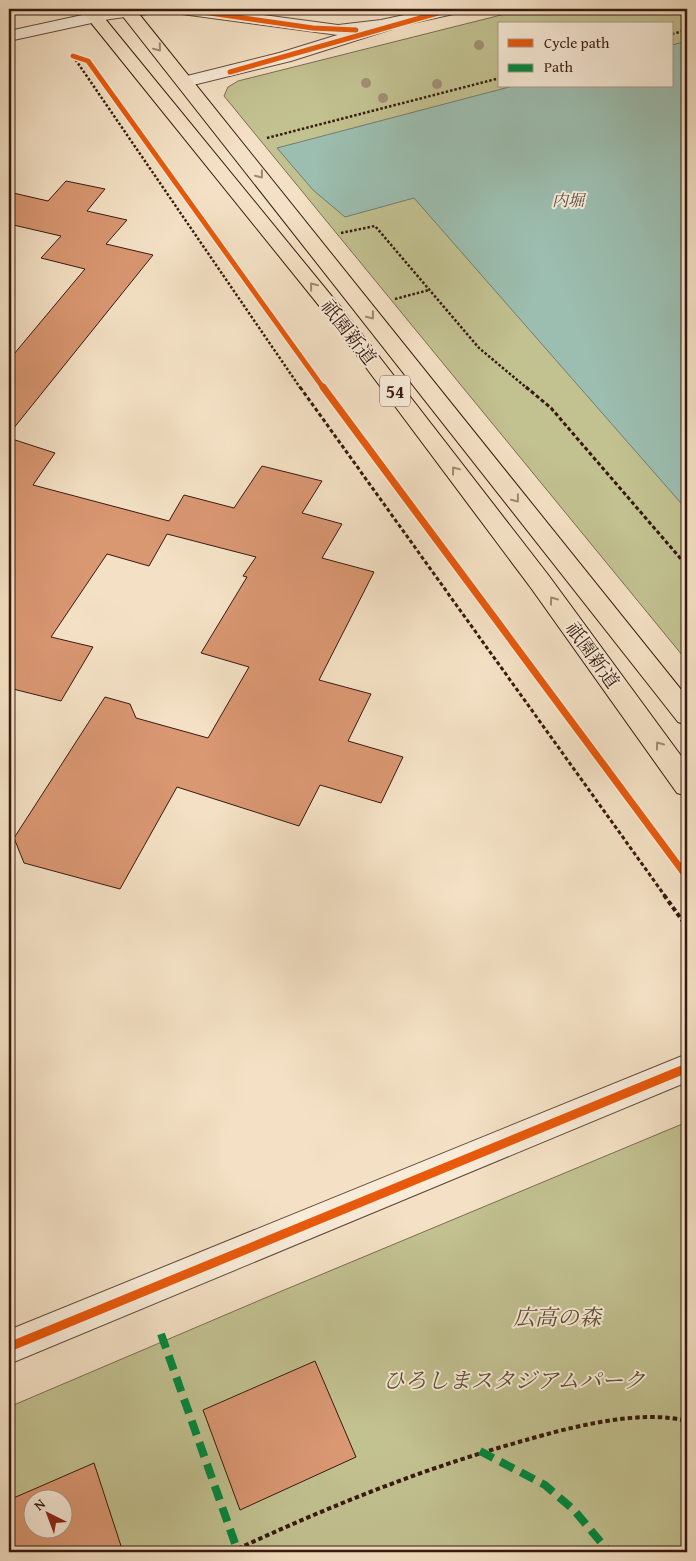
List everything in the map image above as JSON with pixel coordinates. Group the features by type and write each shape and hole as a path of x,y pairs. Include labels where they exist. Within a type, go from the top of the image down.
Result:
{"highway":[{"name":"祇園新道","path":"133,9 186,82 687,715"},
{"name":"祇園新道","path":"92,13 341,320 540,582 687,785"}],"street":[{"path":"9,36 92,13 133,9"},
{"path":"182,9 329,30 362,30 452,9"},
{"path":"186,82 285,57 386,25"},
{"path":"9,1348 687,1068"}],"path":[{"path":"674,33 687,30"},
{"path":"73,56 88,61"},
{"path":"73,56 263,335 687,927"},
{"path":"266,138 498,79"},
{"path":"335,234 374,226 480,348 551,408 687,566"},
{"path":"390,300 429,290"},
{"path":"231,1552 289,1524 381,1486 480,1451 591,1422 636,1417 687,1421"}],"green space":[{"path":"525,9 687,9 687,661 224,96 228,87 238,81"},
{"name":"ひろしまスタジアムパーク","path":"687,1122 687,1552 9,1552 9,1407"}],"water":[{"name":"内堀","path":"687,41 687,200 683,202 687,206 687,510 414,198 345,217 313,190 277,148 505,88 674,88 674,44"}],"building":[{"path":"66,181 105,189 87,211 127,220 106,244 153,255 9,434 9,360 85,269 41,258 61,236 9,224 9,192 48,201"},
{"path":"9,438 55,453 33,485 169,521 184,495 234,508 262,466 322,481 302,513 342,524 322,558 374,572 319,680 371,694 348,741 403,757 381,803 320,785 299,826 177,787 120,889 24,863 14,838 105,697 130,704 136,718 208,738 249,667 201,653 247,577 243,576 256,557 167,534 149,566 107,554 51,637 93,647 61,701 9,688"},
{"path":"315,1361 356,1457 240,1510 203,1410"},
{"path":"94,1463 123,1552 9,1552 9,1500 22,1494 22,1538 72,1538 72,1488 37,1488"}],"marked path":[{"path":"161,1334 237,1549"},
{"path":"480,1451 545,1485 574,1510 609,1552"}],"cycle path":[{"path":"182,9 313,28 356,30"},
{"path":"230,72 452,9"},
{"path":"73,56 88,61 304,362 687,877"},
{"path":"9,1347 687,1068"}],"park label":[{"name":"広高の森","path":"557,1317"}]}
